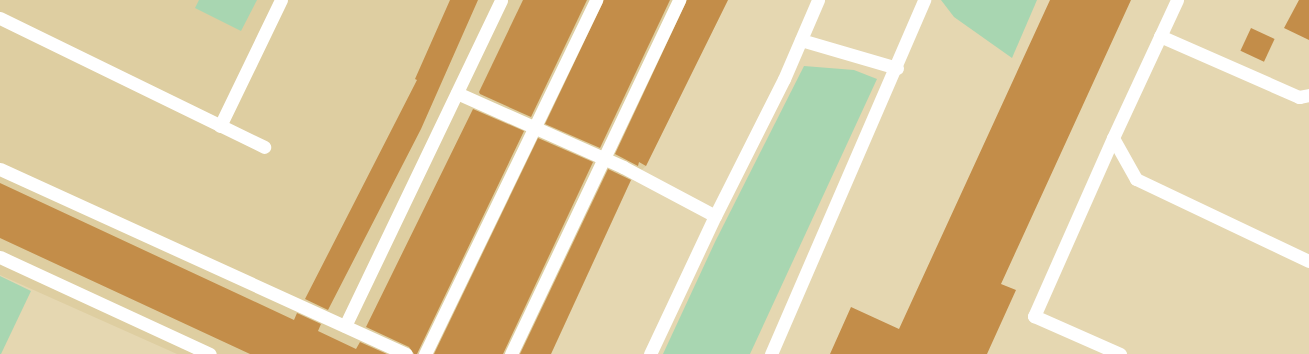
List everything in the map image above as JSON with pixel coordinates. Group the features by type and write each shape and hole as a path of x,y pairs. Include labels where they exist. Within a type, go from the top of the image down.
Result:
{"lane":[{"path":"220,126 281,0"},
{"path":"345,326 501,0"},
{"path":"425,354 533,126 596,0"},
{"path":"511,354 679,0"},
{"path":"650,354 715,216 784,79 818,0"},
{"path":"771,354 897,68 924,0"},
{"path":"1120,354 1034,316 1112,138 1177,0"},
{"path":"0,18 264,147"},
{"path":"1160,36 1299,97 1309,95"},
{"path":"801,40 897,68"},
{"path":"457,93 603,158 715,216"},
{"path":"1112,138 1136,179 1309,261"},
{"path":"0,168 406,354"},
{"path":"0,257 210,354"}],"shaded area":[{"path":"0,0 728,0 646,166 631,180 551,354 177,354 0,275"}],"green space":[{"path":"199,0 257,0 241,31 195,8"},
{"path":"941,0 1037,0 1012,58 954,17"},
{"path":"804,66 854,70 877,79 750,354 663,354 715,242"},
{"path":"0,276 31,291 1,354 0,354"}],"building":[{"path":"450,0 478,0 421,129 328,310 305,299 417,80 415,79"},
{"path":"523,0 587,0 531,117 480,94 479,92"},
{"path":"604,0 670,0 600,148 545,124"},
{"path":"687,0 728,0 646,166 639,162 638,166 615,154"},
{"path":"1050,0 1131,0 1001,284 1016,290 987,354 830,354 851,307 899,329"},
{"path":"1299,0 1309,0 1309,40 1284,28"},
{"path":"1251,28 1275,39 1264,62 1240,51"},
{"path":"473,109 524,131 417,354 414,354 409,347 366,327"},
{"path":"538,138 593,162 503,354 434,354"},
{"path":"608,169 631,180 551,354 520,354"},
{"path":"0,183 294,320 297,313 321,324 318,331 356,349 360,342 387,354 250,354 0,238"}]}
